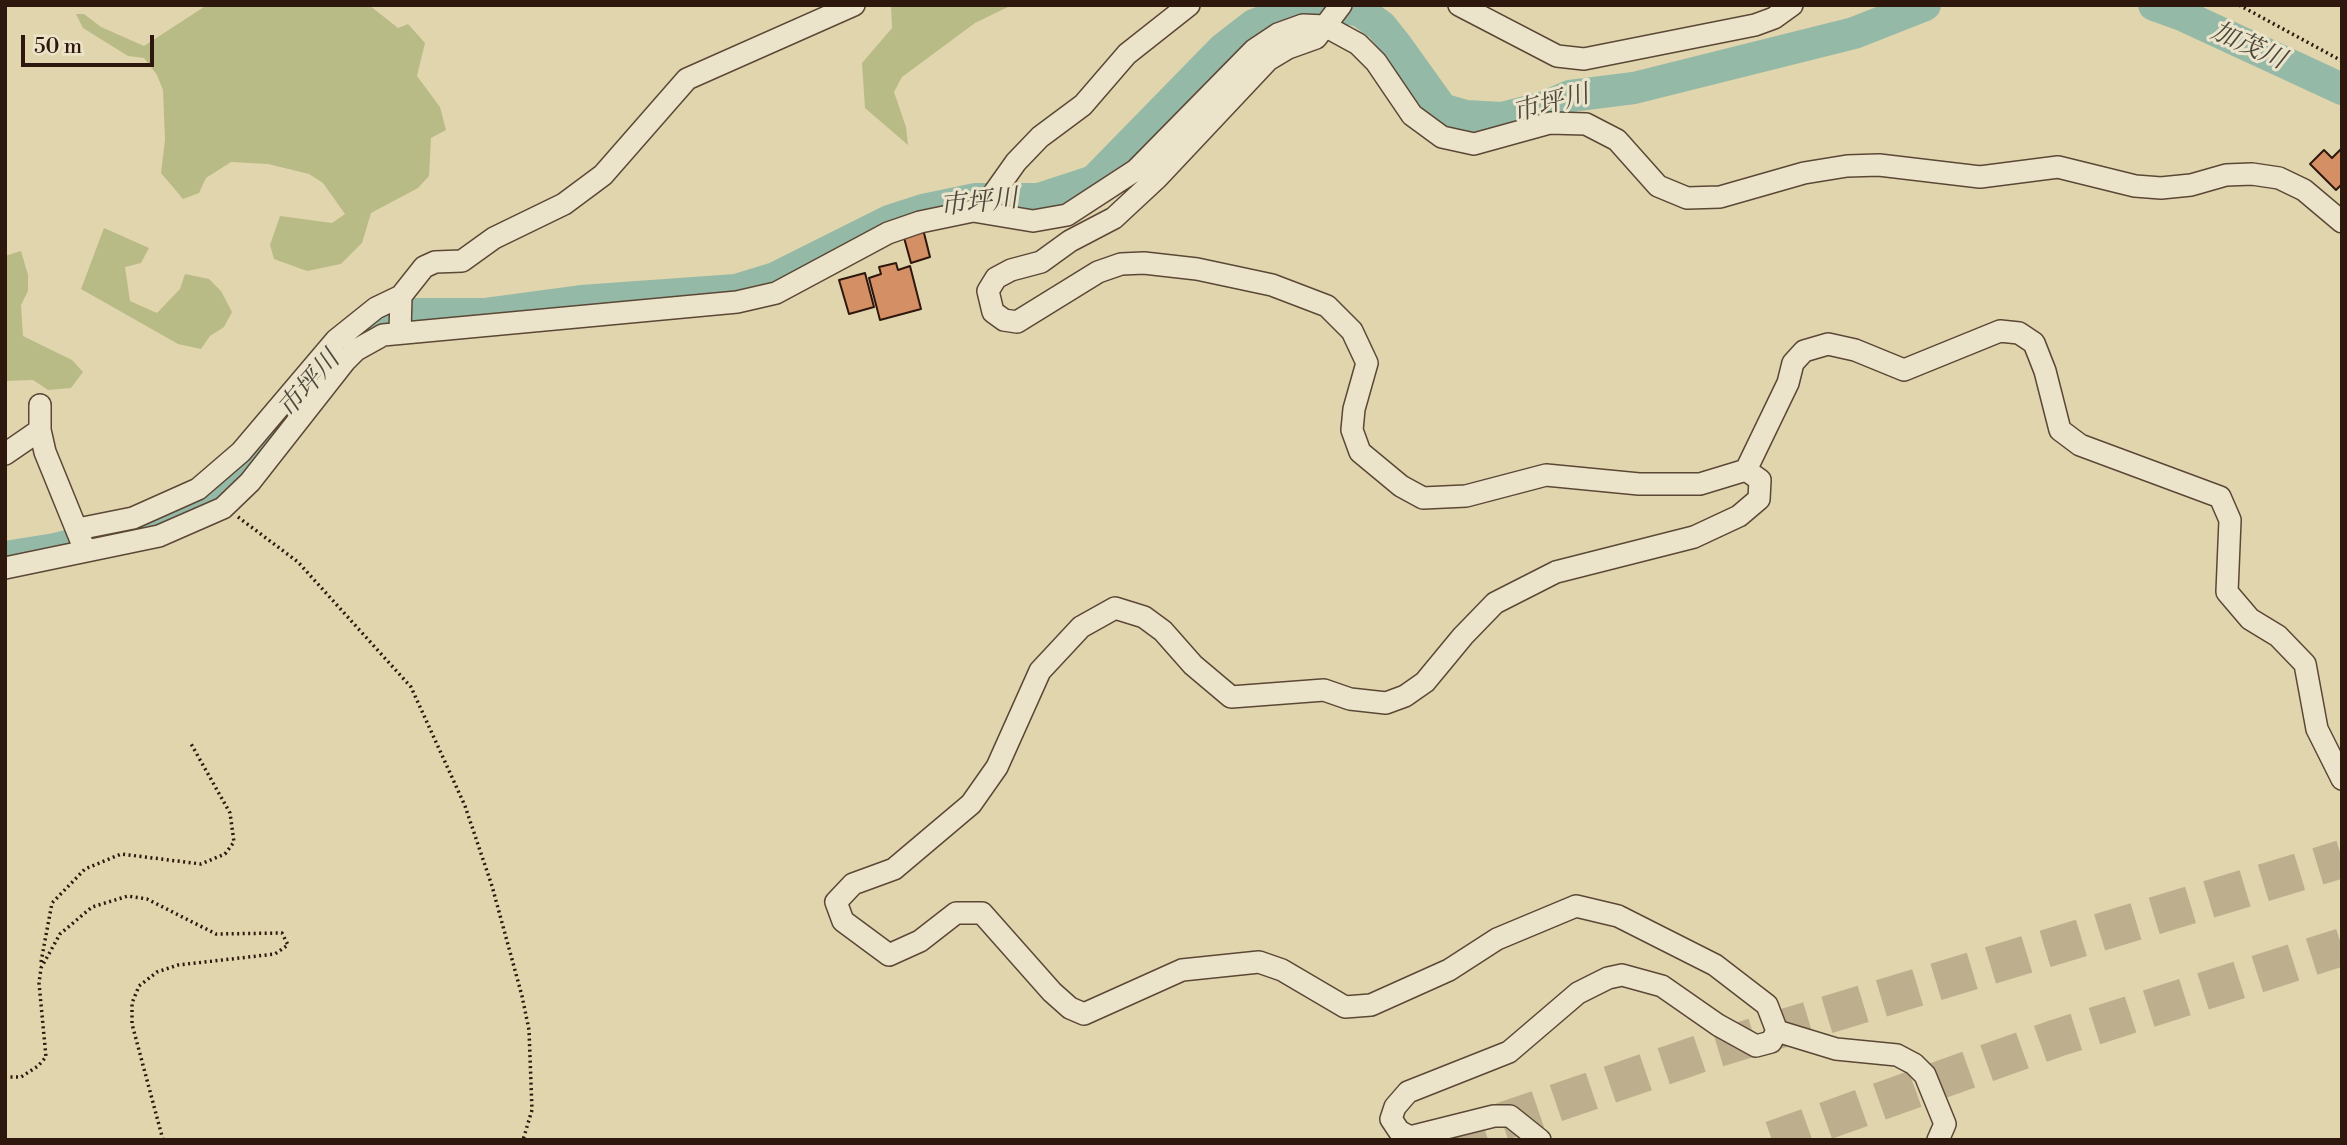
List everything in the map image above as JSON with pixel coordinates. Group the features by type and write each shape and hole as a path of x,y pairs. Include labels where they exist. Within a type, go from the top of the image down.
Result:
{"street":[{"path":"78,530 133,518 198,489 241,452 317,358 354,324 376,308 401,296 424,267 435,262 462,261 494,237 548,213 585,189 616,162 644,124 687,79 854,5"},
{"path":"982,210 1029,148 1083,105 1127,54 1189,5"},
{"path":"1341,5 1311,42 1287,48 1268,60 1157,178 1120,212 1070,241 1041,262 1011,270 996,278 988,291 993,312 1004,320 1017,322 1098,272 1121,264 1144,263 1197,269 1272,285 1327,306 1352,331 1367,363 1354,409 1352,430 1360,452 1401,486 1423,498 1466,496 1546,475 1639,484 1700,485 1746,470 1788,383 1793,363 1804,351 1828,344 1855,350 1904,370 2000,331 2019,333 2034,343 2045,371 2060,430 2080,445 2220,497 2230,520 2227,592 2250,619 2278,636 2300,657 2308,673 2311,708 2318,729 2342,779"},
{"path":"1459,5 1557,56 1584,59 1755,25 1774,18 1792,5"},
{"path":"5,568 159,536 223,508 250,482 295,429 334,373 356,350 371,340 400,333 755,299 796,284 902,227 982,210 1045,221 1077,210 1147,161 1266,41 1290,28 1325,26 1346,36 1368,52 1412,115 1442,138 1474,144 1550,123 1586,124 1617,140 1658,186 1687,198 1720,197 1811,171 1847,166 1879,165 1980,177 2058,167 2135,186 2161,188 2252,174 2279,178 2304,190 2342,222"},
{"path":"400,333 401,296"},
{"path":"317,358 334,373"},
{"path":"40,405 40,430 45,452 78,530 84,552"},
{"path":"5,454 40,430"},
{"path":"1540,1140 1510,1116 1494,1116 1410,1137 1399,1131 1391,1119 1395,1107 1408,1092 1509,1052 1578,993 1608,978 1622,975 1662,986 1718,1025 1756,1046 1771,1042 1777,1031 1767,1005 1715,965 1618,916 1576,906 1497,939 1449,970 1371,1005 1345,1007 1282,970 1259,962 1182,970 1084,1014 1070,1008 1052,992 982,914 956,913 920,941 889,955 843,921 836,902 853,884 894,869 971,804 997,766 1040,671 1081,627 1115,608 1144,617 1163,631 1193,665 1231,697 1324,690 1350,699 1386,703 1405,696 1425,682 1462,636 1495,603 1556,572 1694,537 1739,516 1759,499 1760,480 1746,470"},
{"path":"1777,1031 1836,1049 1897,1055 1914,1064 1924,1076 1945,1125 1938,1140"}],"path":[{"path":"2239,5 2342,61"},
{"path":"223,508 259,530 298,562 411,687 466,806 523,996 528,1030 532,1110 523,1140"},
{"path":"5,1077 21,1076 38,1066 46,1057 39,990 52,903 85,869 121,854 201,864 225,854 234,842 234,828 226,804 190,742"},
{"path":"41,968 60,933 75,919 92,907 128,896 147,899 216,934 276,930 286,936 288,944 275,954 178,965 157,972 139,986 132,1003 132,1024 163,1140"}],"green space":[{"path":"207,5 369,5 398,28 408,24 425,43 417,76 440,107 446,130 431,138 429,176 418,188 371,213 362,243 341,264 307,271 274,259 270,245 280,216 332,223 345,214 323,183 309,174 268,164 231,162 206,178 199,193 183,199 161,173 165,140 163,90 157,75 144,58 128,56 83,28 76,14 84,14 101,27 144,46"},
{"path":"891,5 1012,5 975,23 902,77 894,92 906,127 908,145 865,108 862,63 892,28"},
{"path":"104,228 149,248 141,263 125,267 130,301 157,313 180,289 185,274 209,279 221,291 232,312 224,327 210,336 201,349 178,344 81,289"},
{"path":"21,251 28,275 28,291 21,305 23,336 72,360 83,372 71,388 48,390 33,380 5,381 5,256"}],"building":[{"path":"2342,148 2342,184 2336,190 2310,164 2324,150 2332,158"},
{"path":"923,229 930,257 911,263 903,234"},
{"path":"896,263 898,270 910,266 921,309 880,320 869,278 881,274 879,267"},
{"path":"865,273 874,307 849,314 839,280"}],"waterway":[{"name":"市坪川","path":"337,350 376,323 406,314 484,314 581,301 736,290 775,278 889,221 923,210 976,199 1039,199 1094,181 1223,49 1254,25 1298,8 1330,5 1360,11 1381,26 1442,109 1466,116 1502,118 1545,107 1570,96 1634,88 1854,33 1925,5"},
{"name":"加茂川","path":"2154,5 2182,15 2342,89"},
{"name":"市坪川","path":"5,557 55,549 166,521 223,491 300,396"}],"tunnel":[{"path":"1448,1140 1711,1050 2342,859"},
{"path":"1772,1140 2057,1038 2342,947"}]}
